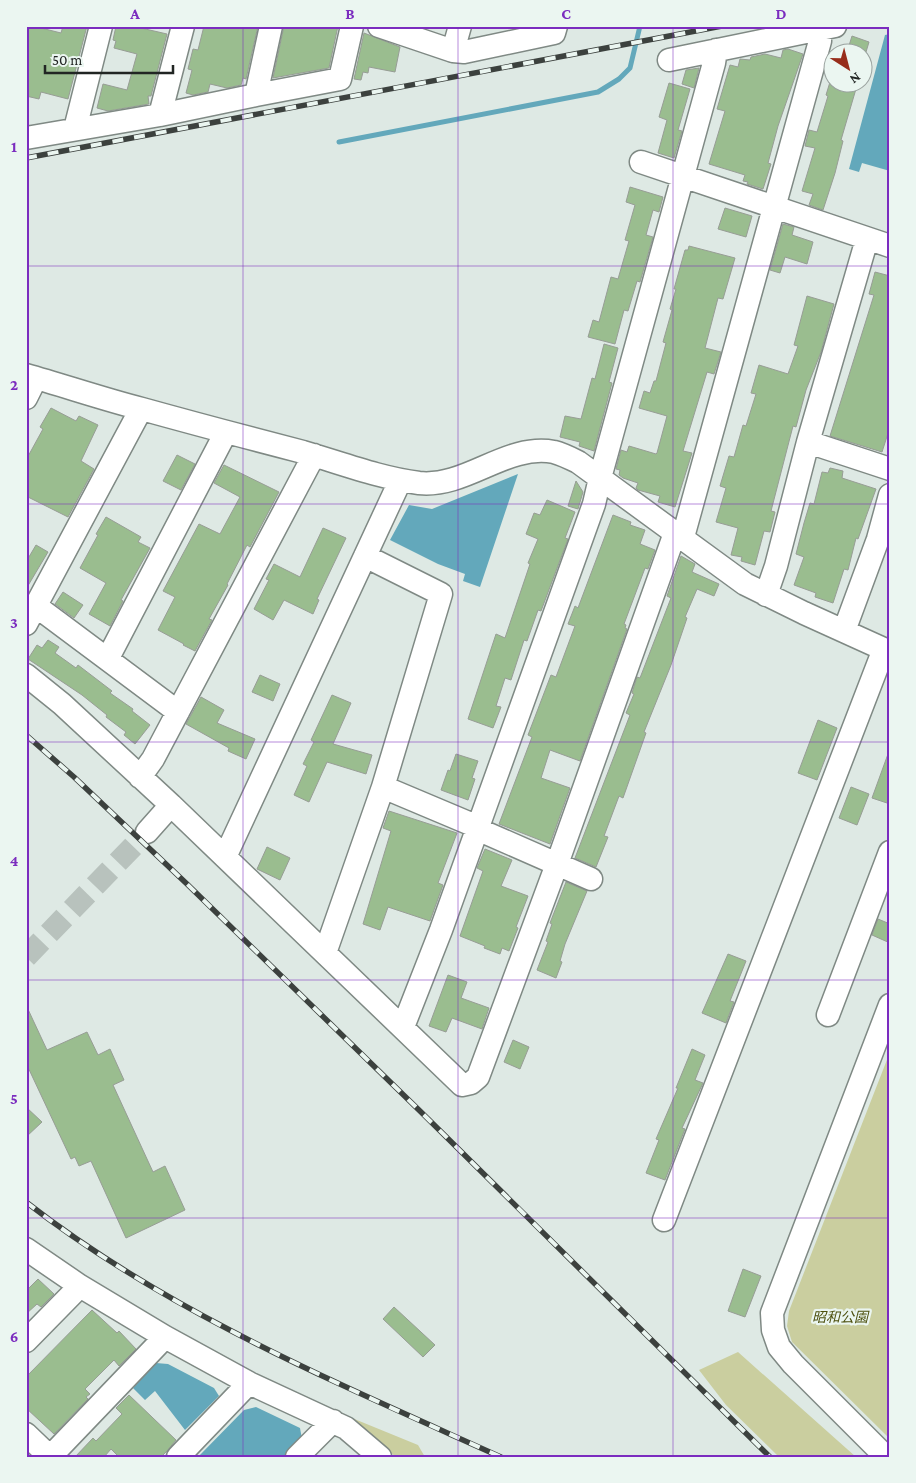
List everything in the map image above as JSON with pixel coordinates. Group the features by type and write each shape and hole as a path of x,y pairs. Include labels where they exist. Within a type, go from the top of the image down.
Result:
{"street":[{"path":"75,129 101,26"},
{"path":"160,114 183,26"},
{"path":"256,95 271,26"},
{"path":"26,138 340,79 352,26"},
{"path":"379,26 453,52 464,52 554,33 556,26"},
{"path":"453,52 460,26"},
{"path":"669,60 827,28"},
{"path":"26,675 62,704 171,805 462,1084 471,1083 478,1076 679,535 775,208 820,41 827,28"},
{"path":"403,1027 441,930 594,504 684,176 716,50"},
{"path":"641,162 890,246"},
{"path":"766,595 776,566 808,442 867,239"},
{"path":"26,398 31,377 141,409 314,455 400,481 424,484 448,481 516,455 540,451 564,455 578,462 722,568 766,595 887,650 664,1220"},
{"path":"141,409 31,615 108,658 178,712"},
{"path":"108,658 226,432"},
{"path":"808,442 890,468"},
{"path":"140,777 153,759 314,455"},
{"path":"225,857 400,481"},
{"path":"844,631 878,539 890,496"},
{"path":"325,953 382,787 441,594 365,556"},
{"path":"382,787 591,879"},
{"path":"147,832 171,805"},
{"path":"828,1015 890,852"},
{"path":"886,1457 793,1364 779,1347 773,1330 772,1314 890,1005"},
{"path":"26,1249 80,1286 165,1337 249,1383 346,1428 380,1457"},
{"path":"26,1341 80,1286"},
{"path":"26,1434 50,1457 165,1337"},
{"path":"178,1457 249,1383"},
{"path":"297,1457 332,1421"}],"green space":[{"name":"昭和公園","path":"890,1052 890,1439 792,1342 787,1326 789,1311"},
{"path":"738,1352 856,1457 779,1457 726,1405 699,1370"},
{"path":"347,1416 418,1445 425,1457 396,1457"}],"water":[{"path":"890,34 890,171 862,163 859,172 849,169 870,92 874,92 874,76 885,35"},
{"path":"518,474 480,587 463,581 465,574 438,564 390,540 409,505 432,509"},
{"path":"156,1363 168,1364 214,1388 219,1396 185,1430 155,1391 145,1400 133,1388"},
{"path":"256,1407 300,1428 302,1439 285,1457 198,1457 244,1410"}],"building":[{"path":"26,26 61,33 63,26 87,26 68,99 41,92 39,99 26,96"},
{"path":"116,26 142,26 141,28 167,34 151,96 148,96 149,104 108,111 97,108 103,84 127,90 137,54 114,48 116,41 113,40"},
{"path":"204,26 258,26 246,79 243,78 241,85 227,88 210,84 208,92 193,95 186,93 192,70 188,69 193,49 198,50"},
{"path":"284,26 338,26 329,68 273,78"},
{"path":"364,33 400,47 395,72 369,67 368,73 363,72 361,80 354,79"},
{"path":"852,36 869,42 850,42"},
{"path":"788,49 803,54 778,126 768,163 771,164 763,189 743,181 745,175 709,164 725,111 717,109 730,65 738,67 740,59 750,60 751,57 765,54 781,58 783,50"},
{"path":"699,68 694,88 682,84 686,70"},
{"path":"669,83 690,89 678,130 682,131 674,158 658,153 667,120 659,117"},
{"path":"827,92 855,92 841,140 843,141 835,173 823,210 809,205 813,194 802,191 815,148 805,146 809,130 817,132 828,96 826,95"},
{"path":"630,187 663,197 659,212 653,210 646,235 653,237 640,282 637,281 628,311 624,310 615,344 588,337 593,320 599,322 611,277 618,279 629,241 625,240 635,205 626,202"},
{"path":"725,208 752,216 746,237 718,229"},
{"path":"783,224 794,227 792,235 813,242 807,264 785,257 780,273 770,270"},
{"path":"689,246 735,258 723,299 718,298 705,348 721,352 714,374 707,372 683,451 692,453 675,507 658,502 660,496 638,490 636,488 638,483 623,478 619,475 620,470 616,469 621,450 627,452 629,446 657,453 667,416 639,408 644,391 650,393 654,381 656,381 666,343 663,342 672,310 670,309 676,289 674,289 685,250 688,250"},
{"path":"875,272 890,276 890,427 882,452 830,436 874,295 869,294"},
{"path":"807,296 834,304 821,352 806,390 796,427 793,426 771,511 775,512 770,532 764,531 755,565 741,561 742,557 731,555 738,528 716,522 726,488 720,486 729,456 734,457 743,425 746,426 756,394 751,393 759,365 788,374 798,346 794,345"},
{"path":"604,344 618,348 609,382 612,383 594,451 579,446 580,442 560,437 565,416 581,419 592,378 595,379"},
{"path":"51,408 76,421 79,416 98,425 81,461 94,469 68,517 26,496 26,460 43,429 40,427"},
{"path":"177,455 195,464 181,490 163,481"},
{"path":"224,465 279,492 250,547 247,545 209,619 212,620 195,651 158,630 175,597 163,591 199,524 220,534 240,497 214,483"},
{"path":"830,468 843,471 842,478 876,489 858,539 856,538 848,570 844,569 833,603 815,597 816,593 794,585 804,557 796,554 810,503 814,504 822,472 828,473"},
{"path":"576,481 583,492 578,509 568,506"},
{"path":"547,500 575,512 565,538 568,539 541,611 538,610 527,641 524,640 511,680 505,678 496,706 501,707 493,728 468,719 496,634 505,638 530,564 528,563 538,539 526,534 534,513 540,515"},
{"path":"613,515 631,522 630,525 645,530 640,544 655,550 648,569 645,568 624,624 627,629 580,761 550,750 541,778 570,788 550,844 499,824 532,737 528,735 551,675 556,677 575,626 568,624 575,606 578,608"},
{"path":"106,517 141,537 138,542 150,548 121,600 123,601 110,626 89,614 106,583 80,568"},
{"path":"323,528 346,538 317,599 319,600 313,614 284,600 273,620 254,609 269,580 266,579 274,564 300,577"},
{"path":"36,545 48,552 26,589 26,562"},
{"path":"681,556 695,564 692,572 719,584 714,596 697,589 685,617 687,618 671,665 644,732 646,733 623,798 619,796 604,836 608,837 596,867 575,858 630,715 626,713 634,694 632,693 637,677 640,678 671,598 667,596"},
{"path":"63,592 83,605 74,618 55,604"},
{"path":"48,640 59,647 55,653 76,668 78,665 112,691 110,693 133,709 132,711 150,725 135,744 124,735 126,732 82,695 28,659 37,645 42,648"},
{"path":"260,675 280,684 273,701 252,692"},
{"path":"332,695 351,703 333,744 372,755 366,774 327,762 309,802 294,795 307,766 303,764 314,742 311,740"},
{"path":"201,697 224,710 217,723 255,739 246,759 228,751 229,748 186,724"},
{"path":"818,720 837,728 817,780 798,773"},
{"path":"456,754 478,761 472,778 475,779 468,800 441,790"},
{"path":"888,754 890,755 890,804 872,798"},
{"path":"851,787 869,794 857,825 839,818"},
{"path":"389,811 457,833 438,883 443,885 430,921 388,907 380,930 363,924 391,831 383,828"},
{"path":"267,847 290,858 280,880 257,869"},
{"path":"485,849 512,860 501,886 528,896 509,951 502,948 500,954 460,936 483,871 477,868"},
{"path":"566,882 587,891 565,944 560,961 562,962 556,978 537,970 548,942 546,941 552,924 550,923"},
{"path":"878,919 890,924 890,943 872,935"},
{"path":"728,954 746,961 730,1001 734,1002 726,1023 702,1013"},
{"path":"448,975 467,982 461,998 489,1008 482,1029 452,1018 446,1032 429,1026"},
{"path":"26,1005 47,1050 87,1032 98,1055 110,1049 124,1080 113,1085 153,1172 165,1166 185,1210 126,1238 91,1161 79,1166 75,1157 71,1159 26,1063"},
{"path":"513,1040 529,1047 520,1069 504,1062"},
{"path":"692,1049 705,1055 695,1080 703,1083 682,1128 685,1129 665,1180 646,1173 659,1140 656,1139"},
{"path":"26,1107 42,1122 26,1137"},
{"path":"743,1269 761,1276 745,1317 728,1311"},
{"path":"38,1279 54,1294 41,1307 37,1304 26,1314 26,1291"},
{"path":"394,1307 435,1345 423,1357 383,1319"},
{"path":"92,1310 117,1333 119,1331 136,1349 119,1366 114,1360 85,1389 90,1394 86,1397 88,1399 54,1434 26,1408 26,1377"},
{"path":"129,1395 176,1440 167,1451 161,1457 119,1457 111,1449 104,1457 75,1457 93,1438 96,1441 122,1414 116,1408"}],"waterway":[{"path":"339,142 598,92 619,79 630,68 640,26"}],"tunnel":[{"path":"26,957 147,832"}],"railway":[{"path":"26,158 722,26"},
{"path":"26,735 74,777 187,884 770,1457"},
{"path":"26,1202 81,1242 137,1278 196,1312 316,1373 501,1457"}]}
